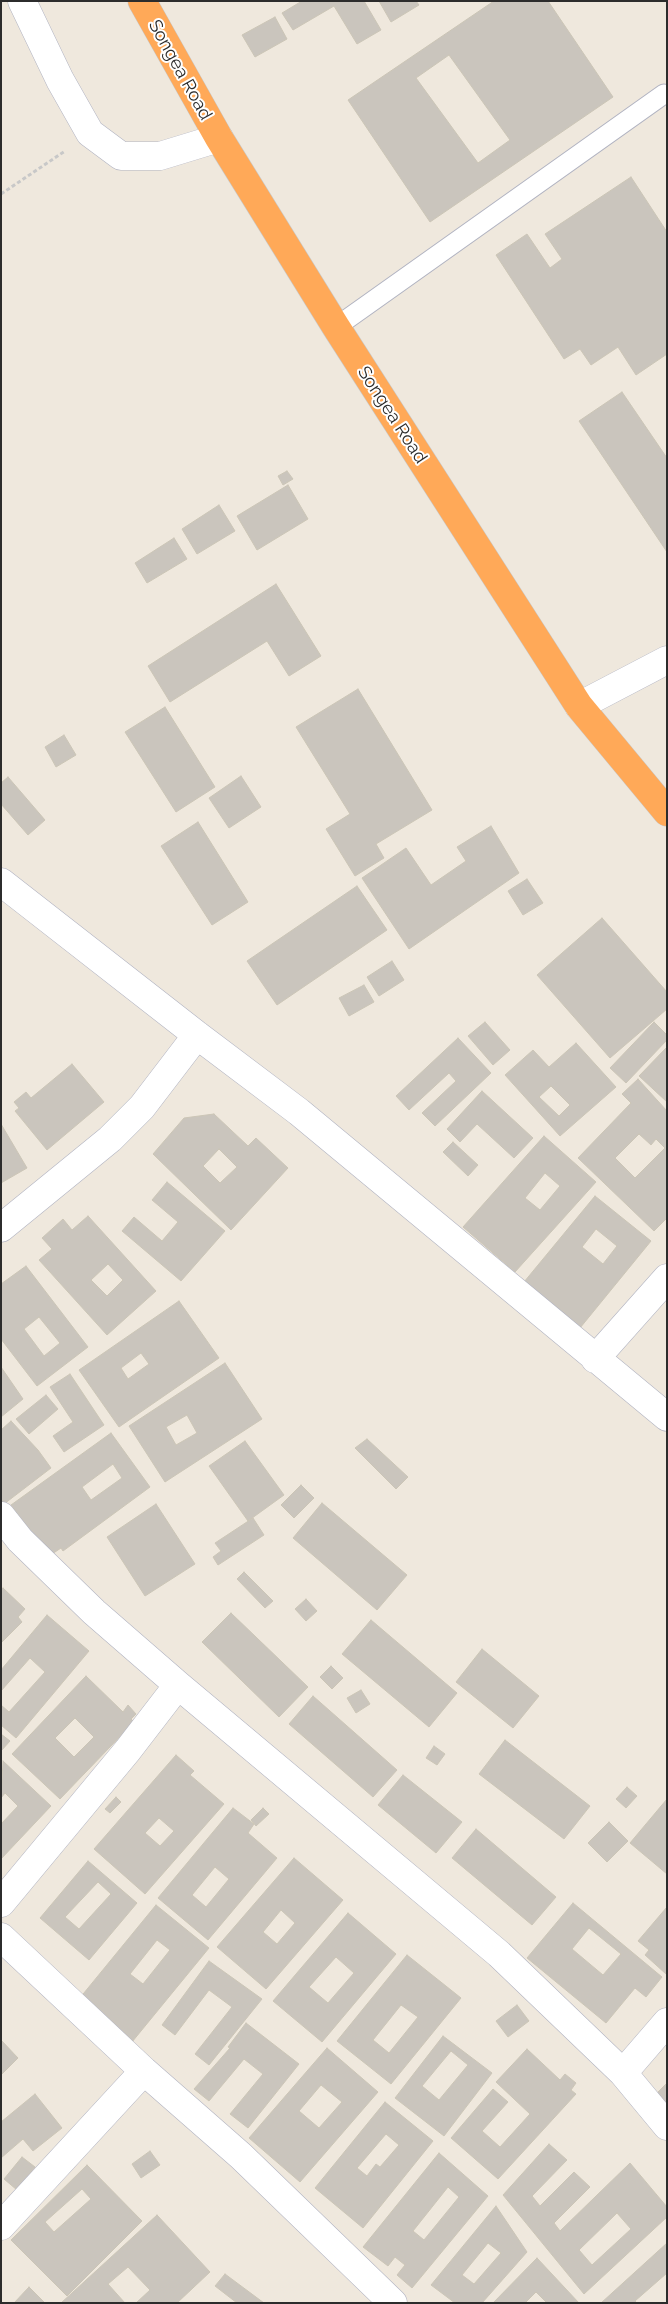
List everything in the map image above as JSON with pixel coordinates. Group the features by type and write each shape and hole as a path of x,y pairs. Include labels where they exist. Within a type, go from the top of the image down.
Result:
{"highway":[{"name":"Songea Road","path":"142,1 219,138 336,327 579,706 667,812"}],"street":[{"path":"22,1 60,80 90,133 121,156 160,156 219,138"},
{"path":"579,706 662,666"},
{"path":"1,882 299,1112 594,1359 667,1417"},
{"path":"1,1228 110,1139 142,1107 197,1035"},
{"path":"594,1359 667,1278"},
{"path":"1,1516 20,1540 94,1612 178,1685 499,1954 623,2073 667,2126"},
{"path":"1,1903 128,1750 178,1685"},
{"path":"1,1937 144,2071 241,2156 393,2303"},
{"path":"623,2073 667,2022"},
{"path":"1,2226 144,2071"}],"lane":[{"path":"336,327 664,94"}],"path":[{"path":"1,194 90,133"}],"building":[{"path":"302,1 364,1 381,30 357,44 334,6 293,30 282,13"},
{"path":"379,1 416,1 419,5 391,22"},
{"path":"494,1 548,1 613,97 430,222 348,100","holes":["449,55 510,140 478,163 416,78"]},
{"path":"275,17 287,39 255,57 242,35"},
{"path":"631,177 667,232 667,354 636,375 618,347 591,365 580,349 564,359 496,255 527,234 550,268 562,259 545,234"},
{"path":"622,392 667,458 667,552 579,421"},
{"path":"287,471 293,479 283,485 278,476"},
{"path":"288,485 308,519 257,550 237,516"},
{"path":"219,505 235,531 197,554 182,529"},
{"path":"174,538 187,559 147,583 135,563"},
{"path":"276,584 321,656 289,676 267,641 170,702 148,666"},
{"path":"358,689 432,810 376,844 384,858 355,876 326,829 350,814 296,727"},
{"path":"165,707 215,787 176,812 125,732"},
{"path":"64,735 76,755 56,767 45,747"},
{"path":"241,776 261,807 229,828 209,798"},
{"path":"8,777 45,820 28,835 1,804 1,783"},
{"path":"198,822 248,902 212,925 161,846"},
{"path":"491,826 519,873 409,949 362,878 406,848 431,885 466,861 457,847"},
{"path":"527,879 543,903 523,915 508,891"},
{"path":"357,886 387,930 277,1005 247,961"},
{"path":"602,918 667,992 667,1009 610,1058 537,975"},
{"path":"392,961 404,980 379,996 367,977"},
{"path":"364,985 374,1002 349,1016 339,998"},
{"path":"485,1022 510,1050 493,1065 468,1036"},
{"path":"654,1022 667,1035 667,1040 626,1083 610,1068"},
{"path":"458,1038 491,1073 435,1126 422,1113 456,1081 449,1073 409,1110 396,1096"},
{"path":"576,1043 616,1087 560,1136 505,1075 533,1050 549,1067","holes":["551,1086 570,1105 559,1116 539,1097"]},
{"path":"667,1047 667,1102 639,1076"},
{"path":"72,1064 104,1102 47,1150 15,1111 19,1108 14,1102 26,1092 31,1098"},
{"path":"638,1079 667,1111 667,1218 654,1231 578,1158 631,1103 622,1094","holes":["639,1134 651,1145 656,1139 665,1148 635,1178 615,1158"]},
{"path":"482,1091 533,1138 514,1158 477,1124 460,1142 447,1129"},
{"path":"214,1114 248,1146 256,1138 288,1168 231,1230 153,1154 184,1118","holes":["219,1149 237,1167 220,1183 203,1166"]},
{"path":"1,1124 27,1168 1,1183"},
{"path":"544,1136 596,1182 515,1272 463,1227","holes":["545,1173 560,1186 540,1210 525,1198"]},
{"path":"453,1142 478,1165 468,1176 443,1152"},
{"path":"167,1182 225,1231 181,1281 122,1231 134,1217 162,1241 178,1222 152,1200"},
{"path":"595,1196 651,1241 580,1328 524,1282","holes":["596,1229 617,1246 603,1264 582,1247"]},
{"path":"88,1216 156,1291 107,1335 39,1260 52,1249 42,1238 63,1219 72,1230","holes":["108,1264 123,1280 107,1296 91,1280"]},
{"path":"26,1266 88,1347 37,1386 1,1339 1,1284","holes":["39,1317 60,1343 44,1356 24,1329"]},
{"path":"179,1301 219,1358 119,1427 79,1370","holes":["141,1353 149,1364 128,1379 121,1368"]},
{"path":"225,1363 262,1419 165,1482 129,1426","holes":["187,1415 197,1433 176,1445 166,1427"]},
{"path":"1,1367 23,1399 1,1417"},
{"path":"70,1374 104,1425 64,1452 53,1436 73,1422 50,1387"},
{"path":"46,1395 58,1409 29,1434 16,1419"},
{"path":"11,1421 38,1450 51,1468 4,1504 1,1499 1,1430"},
{"path":"111,1433 150,1487 63,1551 61,1548 52,1554 44,1543 41,1546 11,1505","holes":["113,1464 122,1478 91,1500 82,1487"]},
{"path":"367,1439 408,1477 396,1489 355,1448"},
{"path":"245,1441 284,1495 248,1521 209,1466"},
{"path":"301,1485 314,1498 294,1518 281,1505"},
{"path":"322,1503 407,1575 377,1610 293,1538"},
{"path":"156,1504 195,1564 145,1596 107,1537"},
{"path":"253,1518 264,1535 218,1565 213,1557 221,1551 215,1543"},
{"path":"244,1572 273,1601 265,1608 237,1579"},
{"path":"3,1588 25,1609 18,1617 22,1622 2,1642 1,1590"},
{"path":"306,1599 317,1611 306,1621 295,1609"},
{"path":"231,1613 308,1687 279,1717 202,1642"},
{"path":"47,1615 89,1651 16,1738 1,1725 1,1705 9,1712 45,1672 30,1658 1,1691 1,1670"},
{"path":"371,1620 457,1693 429,1727 342,1654"},
{"path":"482,1649 539,1696 513,1728 456,1682"},
{"path":"331,1666 343,1678 332,1689 320,1677"},
{"path":"86,1676 123,1712 128,1705 136,1714 131,1719 134,1722 60,1799 12,1754","holes":["75,1718 94,1737 74,1757 55,1738"]},
{"path":"361,1690 370,1704 356,1713 347,1698"},
{"path":"313,1696 397,1770 373,1797 289,1724"},
{"path":"1,1734 10,1741 1,1751"},
{"path":"505,1740 590,1806 564,1839 479,1774"},
{"path":"434,1746 445,1754 437,1765 426,1758"},
{"path":"176,1755 194,1771 190,1775 224,1804 145,1894 94,1849","holes":["159,1818 174,1831 160,1846 145,1833"]},
{"path":"3,1761 51,1806 1,1859 1,1824 18,1806 5,1793 1,1798"},
{"path":"403,1775 462,1822 436,1853 378,1805"},
{"path":"627,1787 637,1796 626,1808 616,1799"},
{"path":"116,1797 121,1802 110,1813 105,1809"},
{"path":"667,1799 666,1839 667,1874 630,1843"},
{"path":"233,1808 254,1824 248,1833 277,1858 208,1940 158,1898","holes":["215,1867 229,1879 206,1907 192,1895"]},
{"path":"263,1808 269,1814 256,1826 251,1820"},
{"path":"609,1822 628,1841 607,1862 588,1843"},
{"path":"476,1829 556,1897 532,1925 452,1858"},
{"path":"294,1858 343,1900 266,1989 217,1947","holes":["281,1910 295,1923 277,1944 263,1932"]},
{"path":"88,1861 137,1903 89,1960 40,1918","holes":["98,1882 111,1894 79,1929 65,1917"]},
{"path":"573,1903 662,1977 646,1997 635,1988 606,2023 527,1958","holes":["589,1928 621,1954 603,1975 572,1949"]},
{"path":"156,1905 209,1948 132,2042 79,1999","holes":["157,1940 170,1950 143,1984 130,1974"]},
{"path":"667,1907 666,1974 645,1955 649,1950 638,1941"},
{"path":"348,1913 396,1954 322,2042 273,2001","holes":["336,1957 354,1973 328,2003 309,1987"]},
{"path":"407,1955 461,1998 391,2084 337,2041","holes":["401,2005 418,2017 389,2053 373,2040"]},
{"path":"209,1961 262,1999 209,2065 195,2054 232,2007 209,1990 175,2035 162,2025"},
{"path":"517,2005 529,2021 508,2037 496,2021"},
{"path":"246,2023 299,2064 248,2128 230,2114 263,2074 244,2059 209,2101 194,2089 230,2048 228,2047"},
{"path":"443,2036 492,2073 444,2136 395,2098","holes":["451,2051 468,2065 439,2100 422,2086"]},
{"path":"1,2040 18,2058 2,2074 1,2073"},
{"path":"327,2048 378,2092 300,2182 249,2138","holes":["321,2085 342,2102 319,2128 299,2111"]},
{"path":"527,2049 560,2080 565,2074 576,2083 571,2090 576,2094 498,2179 451,2138 493,2089 508,2102 482,2131 500,2147 530,2114 496,2082"},
{"path":"667,2083 667,2104 656,2094"},
{"path":"35,2094 62,2128 33,2151 23,2139 1,2158 1,2122"},
{"path":"385,2102 433,2141 363,2228 315,2188","holes":["386,2134 399,2145 380,2167 376,2164 367,2176 357,2168"]},
{"path":"549,2144 567,2160 532,2196 540,2206 574,2172 590,2187 554,2223 560,2231 630,2163 667,2207 667,2217 584,2294 503,2195","holes":["617,2213 631,2229 592,2265 579,2250"]},
{"path":"150,2151 160,2165 141,2178 132,2164"},
{"path":"439,2153 488,2196 412,2288 397,2275 405,2265 395,2257 388,2266 363,2247","holes":["448,2187 459,2197 424,2240 413,2231"]},
{"path":"22,2157 35,2167 17,2190 4,2179"},
{"path":"87,2165 142,2221 67,2296 11,2240","holes":["82,2189 91,2199 54,2232 45,2222"]},
{"path":"496,2206 527,2252 482,2303 455,2303 431,2285","holes":["488,2243 501,2253 474,2284 462,2275"]},
{"path":"157,2215 210,2272 177,2303 61,2303"},
{"path":"667,2243 667,2273 635,2301 637,2303 601,2303"},
{"path":"537,2258 579,2303 547,2303 536,2292 525,2303 493,2303"},
{"path":"128,2267 150,2290 136,2303 125,2303 108,2284"},
{"path":"225,2274 264,2303 237,2303 215,2286"},
{"path":"29,2287 45,2303 14,2303"}]}
